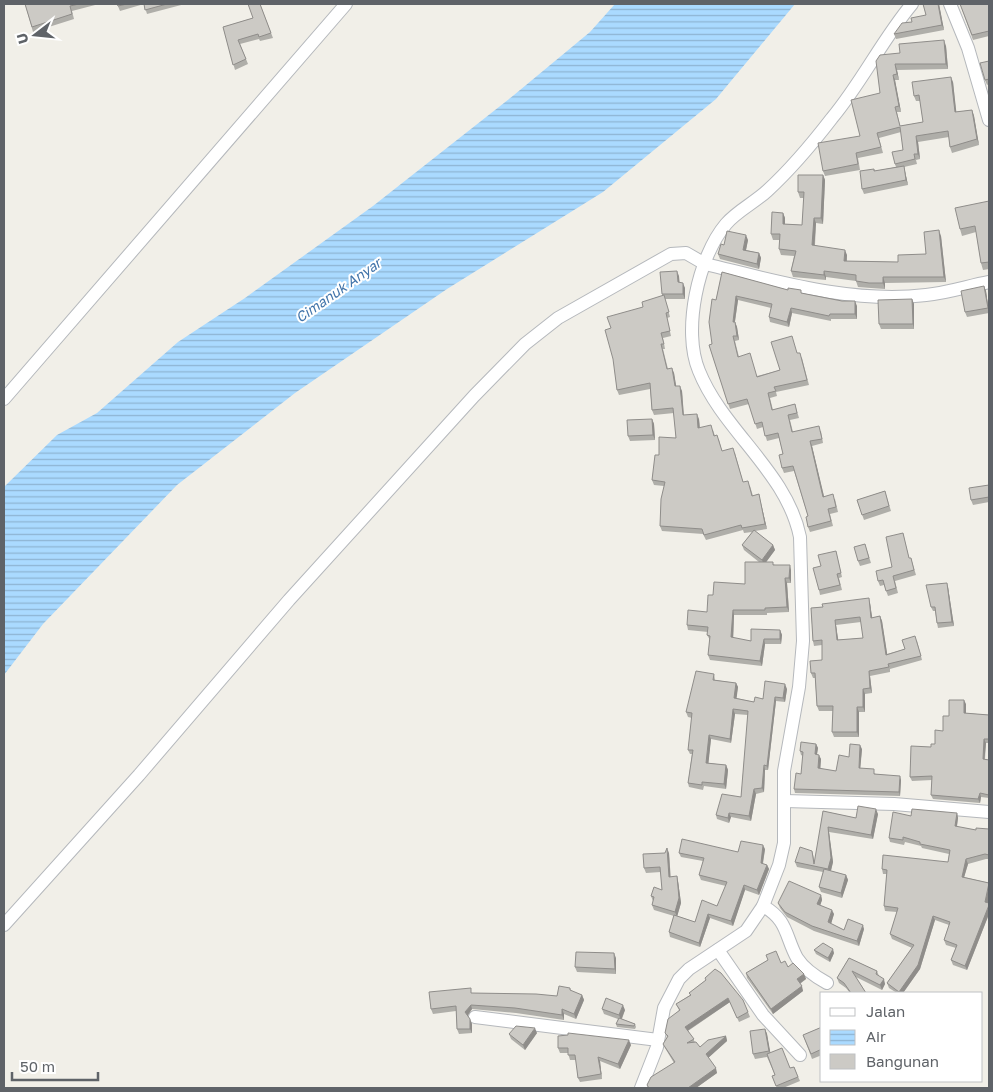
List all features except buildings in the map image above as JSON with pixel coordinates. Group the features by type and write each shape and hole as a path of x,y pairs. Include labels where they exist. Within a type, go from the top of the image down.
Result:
{"street":[{"path":"4,399 346,4"},
{"path":"641,1088 649,1071 658,1040 664,1008 678,979 689,969 746,931 763,906 779,865 782,850 785,802 784,771 799,687 803,641 798,524 785,498 726,416 698,371 691,329 697,289 712,245 726,224 782,177 840,109 893,26 912,4"},
{"path":"950,4 968,48 989,120"},
{"path":"4,925 145,768 289,600 468,403 525,344 558,318 671,254 686,253 704,264 804,287 873,296 926,296 989,282"},
{"path":"785,802 894,804 989,812"},
{"path":"763,906 780,918 798,959 816,977 827,983"},
{"path":"718,950 763,1015 800,1055"},
{"path":"475,1017 658,1040"}],"water":[{"name":"Cimanuk Anyar","path":"615,4 795,4 716,99 603,192 447,289 295,393 177,485 43,624 4,675 4,487 57,435 97,413 178,342 245,298 373,206 514,95 590,32"}]}
